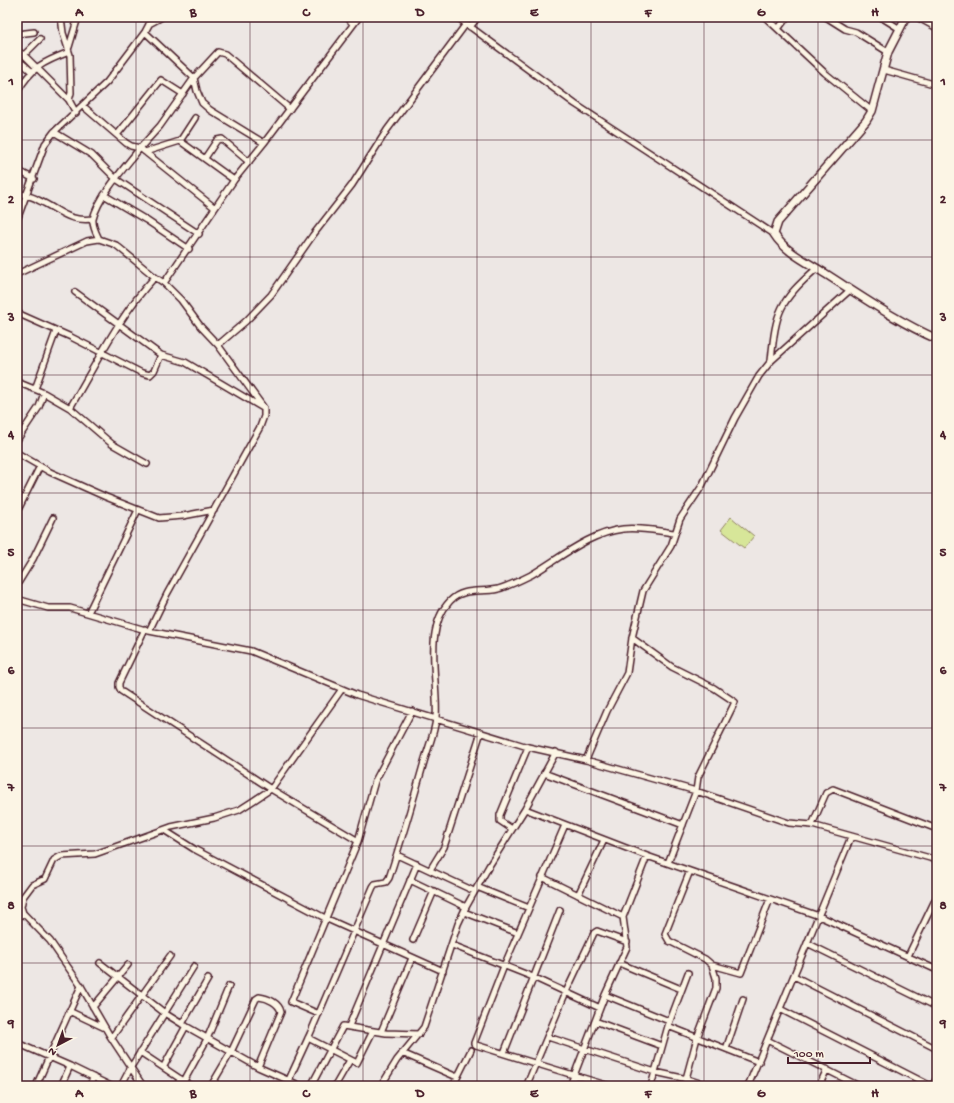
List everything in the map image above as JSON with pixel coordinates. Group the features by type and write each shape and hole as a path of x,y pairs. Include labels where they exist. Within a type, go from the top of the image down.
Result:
{"street":[{"path":"61,17 63,33 69,50 71,93 69,100"},
{"path":"17,92 33,69 69,50 78,17"},
{"path":"17,220 34,179 42,151 54,132 76,113 106,82 145,32 153,17"},
{"path":"148,24 162,17"},
{"path":"347,17 354,24"},
{"path":"164,283 189,249 234,180 264,143 359,17"},
{"path":"457,17 575,104 774,234 780,243 817,268 912,328 937,339"},
{"path":"218,345 246,321 271,294 313,235 352,185 387,130 468,25 478,17"},
{"path":"765,17 825,73 872,111"},
{"path":"778,29 787,17"},
{"path":"826,17 844,29 856,32 888,52"},
{"path":"881,17 900,29"},
{"path":"774,234 778,222 866,121 872,111 888,52 906,17"},
{"path":"917,17 937,28"},
{"path":"17,34 34,32"},
{"path":"145,32 194,78 197,91 206,106 264,143"},
{"path":"24,56 40,39"},
{"path":"17,51 24,56 33,69"},
{"path":"99,239 94,230 93,219 104,195 140,148 160,126 194,78 218,52 224,54 290,109"},
{"path":"17,63 33,69 69,100 76,113"},
{"path":"884,70 937,85"},
{"path":"117,135 161,80 183,94"},
{"path":"83,106 131,146 140,148 215,208"},
{"path":"145,152 180,141 195,118"},
{"path":"54,132 92,155 116,179 199,234"},
{"path":"205,158 217,140 222,139 249,162"},
{"path":"180,141 234,180"},
{"path":"19,173 34,179"},
{"path":"17,193 38,199 68,217 79,220 93,219"},
{"path":"104,195 146,220 189,249"},
{"path":"17,274 60,255 79,244 99,239 116,245 164,283 181,300 201,327 218,345 264,408 264,416 260,427 147,630 118,687 121,691 271,789 358,841"},
{"path":"771,361 774,329 780,308 795,288 817,268"},
{"path":"70,408 102,353 140,293 155,277"},
{"path":"586,760 607,711 627,673 632,638 643,591 671,546 674,532 702,486 735,418 759,376 771,361 850,290"},
{"path":"75,292 161,355 185,362 264,408"},
{"path":"17,313 142,373 150,375 154,371 161,355"},
{"path":"35,389 56,331"},
{"path":"17,382 44,392 70,408 112,444 147,464"},
{"path":"17,439 38,406 44,392"},
{"path":"17,453 40,466 138,510 160,518 171,518 214,510"},
{"path":"17,512 40,466"},
{"path":"88,613 138,510"},
{"path":"17,585 33,559 53,518"},
{"path":"287,1084 319,1014 373,887 375,884 388,881 397,855 436,719 434,633 442,611 458,594 470,591 491,590 512,583 530,575 574,548 608,532 624,529 674,532"},
{"path":"17,599 43,607 70,608 147,630 251,651 342,689 436,719 528,747 556,752 696,790 789,823 812,826 937,860"},
{"path":"632,638 672,666 714,688 735,702 698,777 696,790 668,863"},
{"path":"144,1086 106,1028 81,986 50,941 23,913 21,907 23,897 32,885 42,882 47,876 54,860 61,856 95,854 164,830 239,810 271,789 342,689"},
{"path":"319,1014 291,1002 358,841 375,781 412,711"},
{"path":"430,870 444,847 481,732"},
{"path":"512,829 500,821 500,815 528,747"},
{"path":"381,1086 402,1053 420,1034 424,1027 452,945 465,910 475,889 525,809 556,752"},
{"path":"544,774 683,825"},
{"path":"812,826 826,793 833,789 937,829"},
{"path":"525,809 647,856 819,916 937,970"},
{"path":"565,824 504,966 474,1043 476,1045 609,1086"},
{"path":"164,830 194,849 325,918 443,971"},
{"path":"748,1086 851,837"},
{"path":"578,895 604,840"},
{"path":"397,855 475,889 529,908"},
{"path":"570,1086 594,1021 620,963 627,942 623,917 647,856"},
{"path":"349,1026 416,864"},
{"path":"690,871 665,934 670,941 704,959 712,965 741,973 770,899"},
{"path":"542,877 623,917"},
{"path":"410,880 434,891 465,910 518,933"},
{"path":"414,940 434,891"},
{"path":"908,956 937,896"},
{"path":"504,1053 560,910"},
{"path":"17,918 23,913"},
{"path":"528,1082 566,992 595,932 627,942"},
{"path":"807,943 937,1007"},
{"path":"452,945 533,977 600,1008"},
{"path":"112,1037 170,956"},
{"path":"381,1032 412,958"},
{"path":"620,963 681,989"},
{"path":"100,964 166,1014 207,1039 287,1084 301,1086"},
{"path":"93,1007 128,965"},
{"path":"684,1086 697,1038 716,988 716,978 712,965"},
{"path":"121,1086 140,1052 166,1014 194,966"},
{"path":"651,1086 669,1024 688,973"},
{"path":"794,976 937,1049"},
{"path":"164,1066 208,979"},
{"path":"36,1086 81,986"},
{"path":"176,1086 183,1080 207,1039 229,986"},
{"path":"605,995 697,1038 759,1062"},
{"path":"211,1086 231,1052 256,999 259,997 273,1002 280,1008 281,1012 258,1067"},
{"path":"726,1049 743,999"},
{"path":"780,1009 932,1086 937,1078"},
{"path":"69,1011 106,1028"},
{"path":"594,1021 662,1046"},
{"path":"311,1086 341,1027 349,1026 381,1032 420,1034"},
{"path":"308,1038 350,1060 358,1062 373,1031"},
{"path":"548,1037 655,1072 687,1079 709,1086"},
{"path":"767,1040 827,1069 856,1086"},
{"path":"17,1043 112,1086"},
{"path":"453,1086 471,1050"},
{"path":"140,1052 164,1066 191,1086"},
{"path":"402,1053 457,1077"},
{"path":"335,1086 350,1060"},
{"path":"61,1086 70,1066"},
{"path":"819,1086 827,1069"},
{"path":"90,1086 93,1077"}],"green space":[{"path":"731,517 754,536 744,548 721,530"}]}
